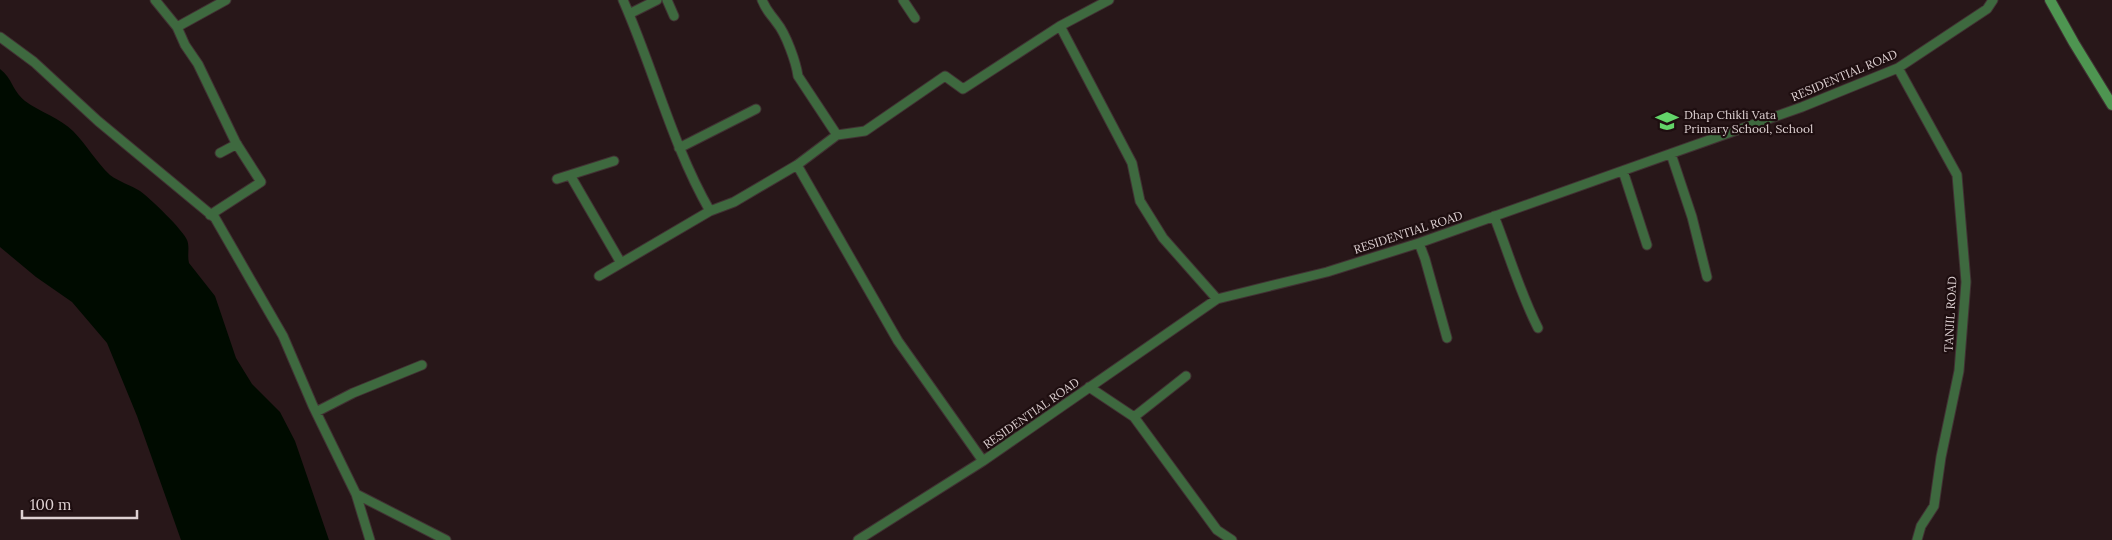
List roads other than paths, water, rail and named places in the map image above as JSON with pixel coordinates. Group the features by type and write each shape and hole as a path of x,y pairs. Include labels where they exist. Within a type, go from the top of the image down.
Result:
{"main road":[{"path":"2050,0 2112,105"}],"street":[{"path":"155,0 177,27 185,45 198,64 236,144 261,182 210,214"},
{"path":"177,27 226,0"},
{"path":"623,0 679,148 710,211"},
{"path":"629,14 657,0"},
{"path":"667,0 674,16"},
{"path":"762,0 767,13 778,23 796,65 798,76 837,135"},
{"path":"903,0 915,18"},
{"path":"599,276 710,211 734,202 796,165 837,135 865,131 945,76 963,90 1060,26 1109,0"},
{"name":"RESIDENTIAL ROAD","path":"858,540 983,461 1217,299 1327,272 1419,243 1802,107 1898,68 1987,9 1993,0"},
{"path":"1060,26 1132,163 1140,201 1163,238 1217,299"},
{"path":"0,37 34,62 98,122 215,218 284,336 316,412 356,494 370,540"},
{"name":"TANJIL ROAD","path":"1898,68 1957,175 1966,282 1959,371 1941,457 1934,506 1921,526 1917,540"},
{"path":"679,148 756,109"},
{"path":"220,153 236,144"},
{"path":"1671,154 1692,217 1707,277"},
{"path":"557,179 614,161"},
{"path":"796,165 898,341 983,461"},
{"path":"1623,171 1647,245"},
{"path":"570,175 621,264"},
{"path":"1494,216 1526,304 1538,328"},
{"path":"1419,243 1447,338"},
{"path":"316,412 353,393 422,365"},
{"path":"1134,417 1186,376"},
{"path":"1089,387 1134,417 1217,530 1232,540"},
{"path":"356,494 446,540"}],"place":[{"name":"Dhap Chikli Vata Primary School, School","path":"1667,121"}]}
